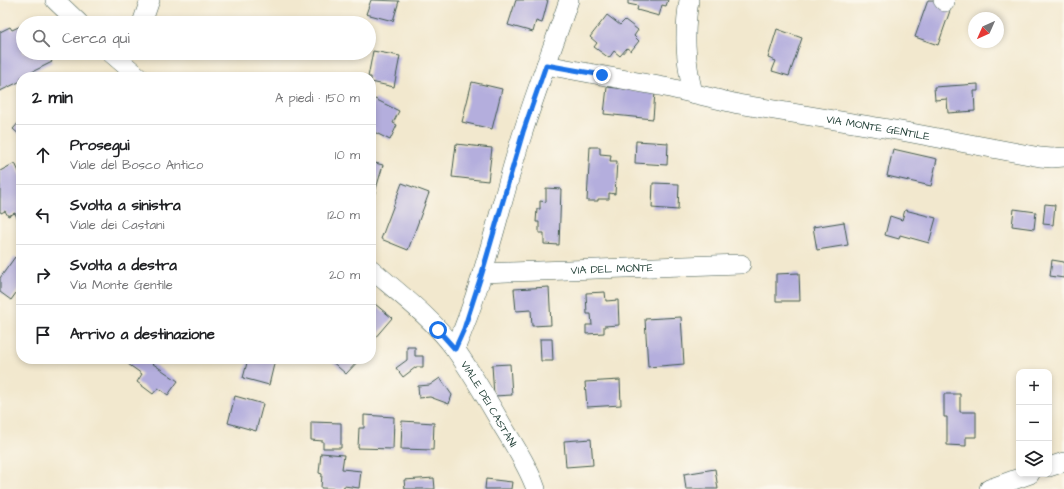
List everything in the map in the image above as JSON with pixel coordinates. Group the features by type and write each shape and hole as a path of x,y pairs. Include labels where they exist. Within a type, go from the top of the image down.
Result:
{"street":[{"path":"55,0 72,16"},
{"path":"144,16 150,0"},
{"path":"455,349 464,329 482,273 523,132 569,0"},
{"path":"689,0 686,48 687,66 692,93"},
{"path":"119,60 133,72"},
{"name":"VIA MONTE GENTILE","path":"546,65 692,93 738,104 845,123 901,131 1040,157 1064,157"},
{"name":"VIA DEL MONTE","path":"482,273 741,264"},
{"name":"VIALE DEI CASTANI","path":"376,273 429,320 455,349 484,394 513,444 530,474 536,489"},
{"path":"1052,466 1064,462"},
{"path":"989,489 1022,477"}],"building":[{"path":"371,0 399,1 393,21 366,14"},
{"path":"516,0 548,0 542,23 536,21 533,32 508,25"},
{"path":"628,0 668,0 666,6 662,5 659,16 637,10 638,6 628,4"},
{"path":"928,0 936,0 952,5 938,45 915,37"},
{"path":"607,15 620,25 625,20 638,30 634,36 639,41 631,51 627,48 620,56 614,51 609,58 594,47 597,43 590,37"},
{"path":"10,27 12,30 16,28 16,60 51,60 52,62 32,72 16,72 16,83 0,91 0,32"},
{"path":"777,29 802,38 789,76 772,71 776,61 768,58"},
{"path":"376,52 400,56 394,87 376,83 376,72 369,72 371,60 376,60"},
{"path":"472,82 502,89 492,129 462,122"},
{"path":"978,84 978,91 974,91 975,111 948,113 947,99 935,100 934,87"},
{"path":"607,87 655,92 653,119 604,114"},
{"path":"376,100 399,111 393,123 397,125 390,140 376,133"},
{"path":"636,141 668,143 667,165 635,163"},
{"path":"456,144 492,148 488,181 452,177"},
{"path":"590,147 600,147 600,154 611,155 610,161 617,161 615,194 609,193 609,199 587,201"},
{"path":"893,149 937,159 931,186 887,176"},
{"path":"15,163 16,165 16,215 15,213 8,216 5,211 1,213 0,211 0,171"},
{"path":"376,163 383,165 376,189"},
{"path":"402,183 429,193 408,250 381,239"},
{"path":"653,183 679,184 678,210 652,208"},
{"path":"546,188 561,189 559,245 544,244 544,233 539,233 539,222 536,222 537,209 540,209 540,201 546,202"},
{"path":"1045,204 1055,205 1053,225 1043,224"},
{"path":"1014,209 1036,212 1034,229 1012,226"},
{"path":"905,210 936,218 929,243 900,235 899,239 885,235 890,216 902,220"},
{"path":"844,222 848,245 817,250 813,227"},
{"path":"16,258 16,293 11,300 0,292 0,278"},
{"path":"1052,260 1064,262 1064,278 1050,276"},
{"path":"799,273 800,301 776,301 776,274"},
{"path":"549,287 551,325 532,326 531,310 516,311 514,289"},
{"path":"605,292 606,301 618,300 619,325 604,326 604,333 586,334 586,325 592,325 591,314 587,314 586,293"},
{"path":"376,305 392,318 376,337"},
{"path":"681,317 684,364 648,367 645,319"},
{"path":"540,339 552,339 553,361 541,361"},
{"path":"407,347 415,347 415,356 423,356 423,367 416,367 403,377 396,368 407,360"},
{"path":"128,364 153,364 178,381 168,395 158,388 153,394 137,382 142,374"},
{"path":"247,364 274,364 269,385 243,378"},
{"path":"335,364 355,364 346,374"},
{"path":"510,364 512,395 494,396 492,365"},
{"path":"440,378 452,395 449,404 430,397 419,398 418,386 430,385"},
{"path":"620,380 621,405 587,407 585,382"},
{"path":"944,394 960,394 960,412 976,412 976,437 966,437 966,446 947,445 947,417 944,417"},
{"path":"235,396 263,404 256,431 228,423"},
{"path":"364,415 394,417 393,449 358,448 359,428 364,428"},
{"path":"402,421 434,423 433,450 401,449"},
{"path":"311,422 341,423 341,448 323,448 323,441 311,440"},
{"path":"591,439 593,465 566,467 564,441"},
{"path":"321,453 344,455 342,469 361,471 359,488 344,486 343,489 321,488 322,474 319,473"},
{"path":"715,469 718,489 686,489 684,474"},
{"path":"434,478 435,489 405,489 404,480"},
{"path":"486,479 512,482 511,489 485,489"}],"route":[{"path":"438,330 455,349 464,329 482,273 523,132 546,65 602,75"}]}
